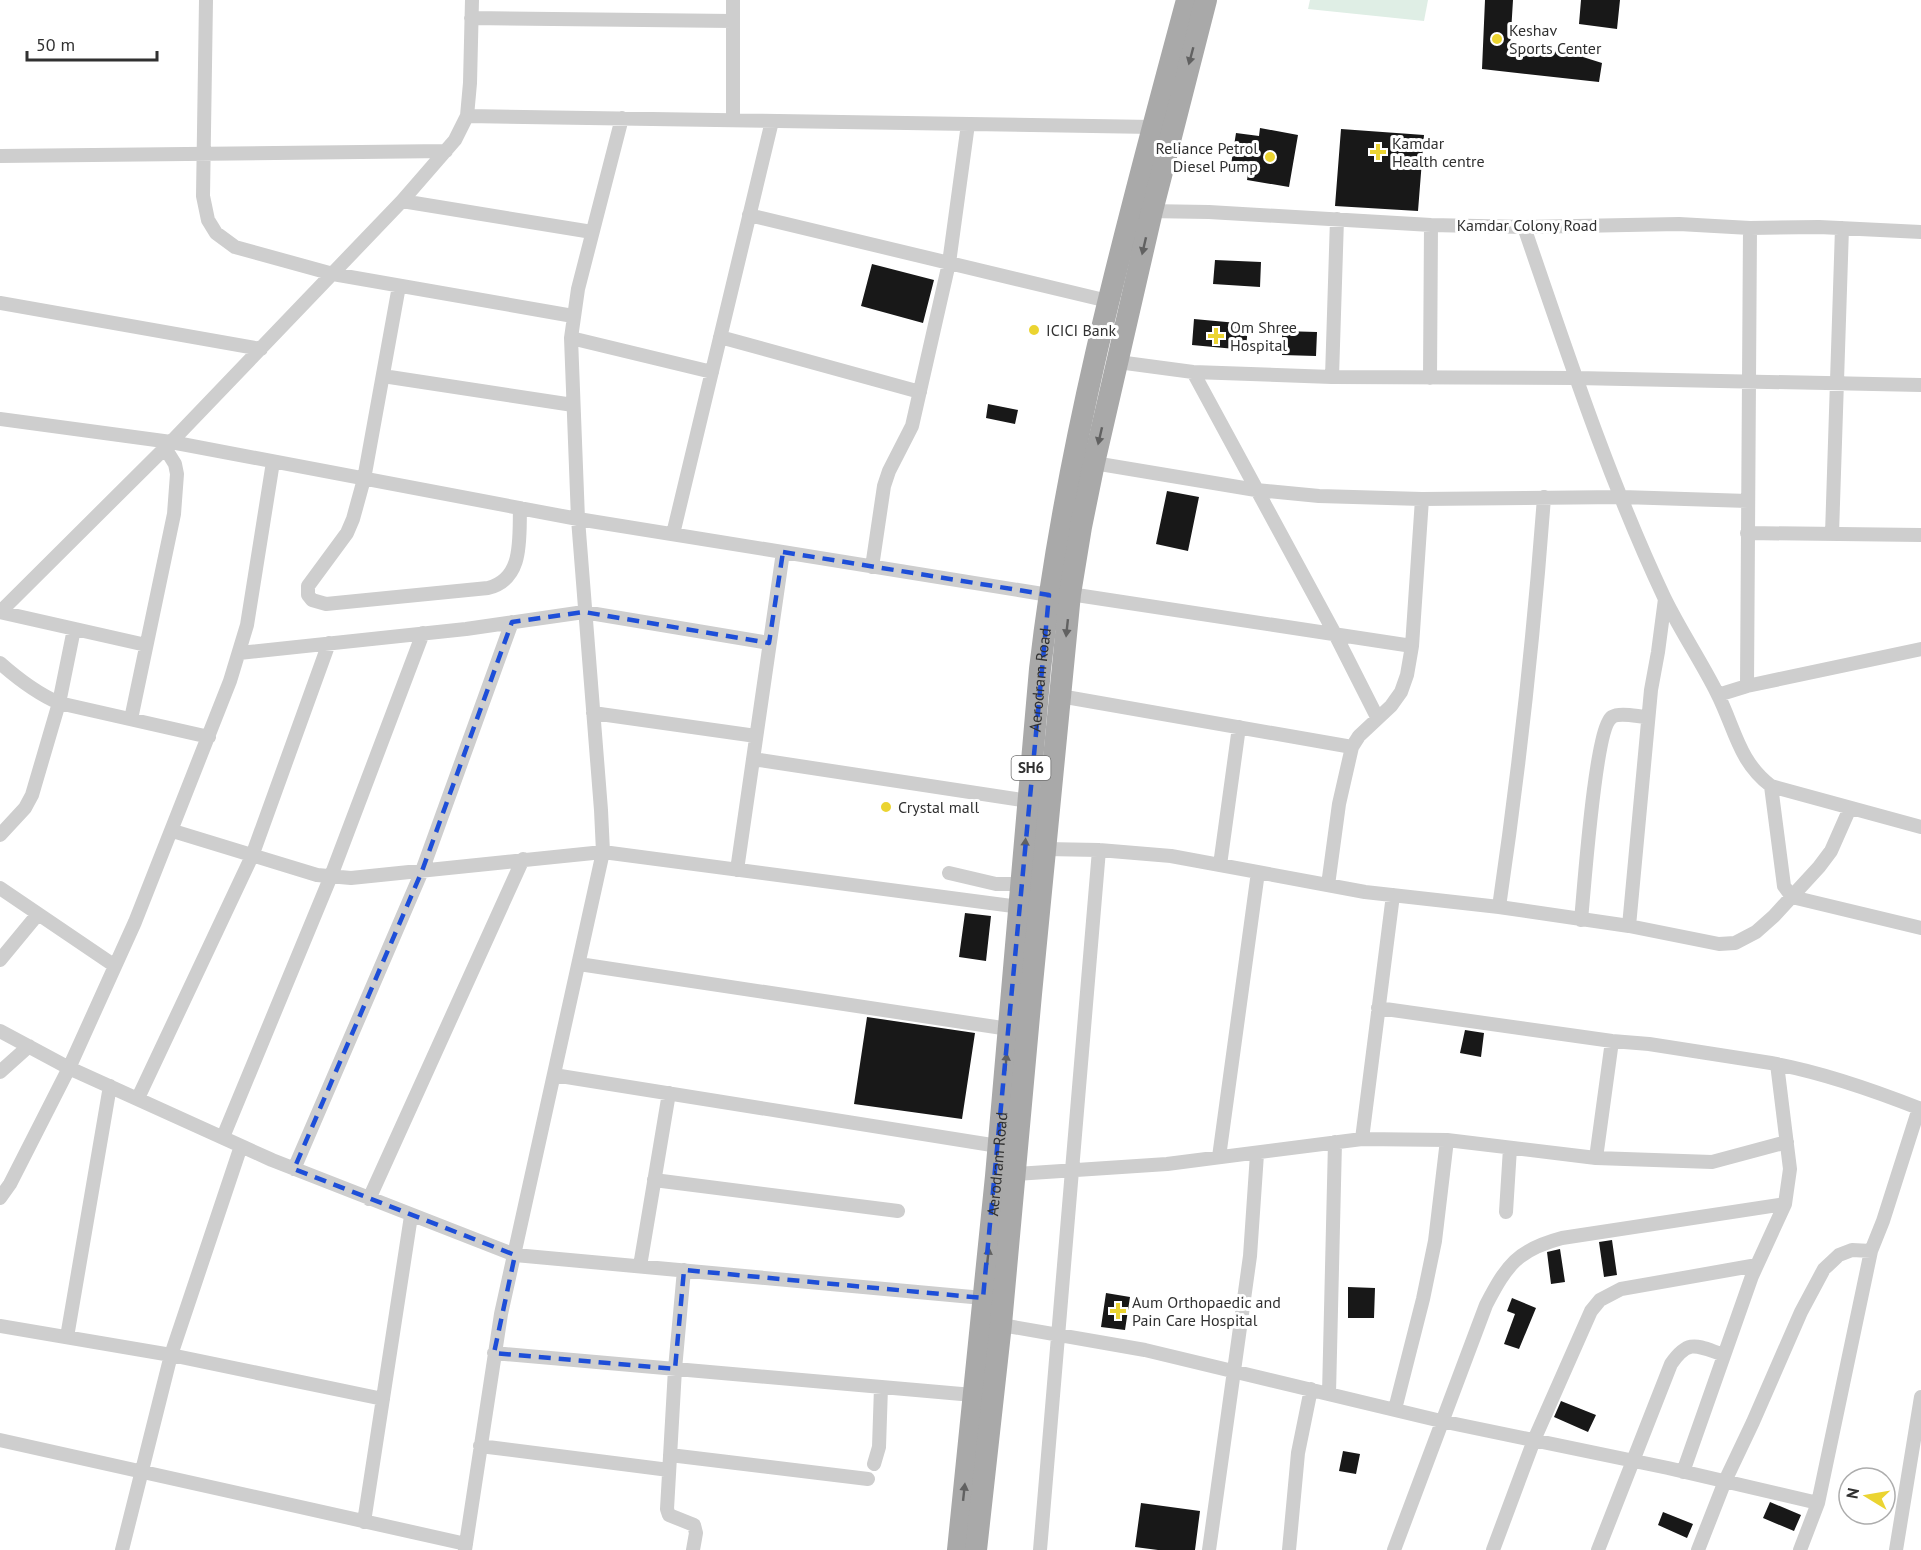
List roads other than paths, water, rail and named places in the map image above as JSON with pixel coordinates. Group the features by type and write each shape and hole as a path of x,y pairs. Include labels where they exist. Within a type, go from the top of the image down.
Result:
{"main road":[{"name":"Aerodram Road","path":"958,1550 973,1395 991,1323 1015,1174 1060,696 1059,595 1081,527 1118,362 1153,128 1187,0"},
{"name":"Aerodram Road","path":"976,1550 991,1323 983,1298 1029,801 1059,595 1072,469 1108,301 1142,211 1206,0"}],"street":[{"path":"206,0 204,196 208,220 216,233 235,247 333,274 573,316"},
{"path":"0,612 261,349 402,201 455,140 467,116 472,0"},
{"path":"733,0 733,120"},
{"path":"471,18 733,21"},
{"path":"467,116 1153,128"},
{"path":"0,1440 466,1547 494,1353 603,852 578,519 571,338 578,289 622,118"},
{"path":"673,534 772,121"},
{"path":"872,567 884,486 912,426 949,263 968,124"},
{"path":"0,156 446,151"},
{"path":"402,201 592,232"},
{"name":"Kamdar Colony Road","path":"1142,211 1209,212 1431,225 1524,227 1656,224 1921,232"},
{"path":"749,215 1108,301"},
{"path":"1332,377 1337,219"},
{"path":"1430,378 1431,225"},
{"path":"1524,227 1576,378 1622,496 1665,599 1718,695 1747,762 1759,777 1771,786 1921,827"},
{"path":"1747,686 1750,228"},
{"path":"1832,534 1842,228"},
{"path":"399,286 364,478 353,519 346,533 308,586 308,595 312,600 326,604 500,585 513,571 518,554 520,508"},
{"path":"0,303 261,349"},
{"path":"720,337 920,392"},
{"path":"571,338 712,372"},
{"path":"1118,362 1193,372 1332,377 1576,378 1921,385"},
{"path":"1193,372 1335,634 1377,717"},
{"path":"383,376 573,405"},
{"path":"0,419 273,462 578,519 872,567 1412,646"},
{"path":"131,719 174,514 177,474 168,445"},
{"path":"0,1198 10,1184 69,1068 115,966 173,831 230,681 247,625 273,462"},
{"path":"1094,463 1256,490 1319,496 1422,499 1622,496 1748,501"},
{"path":"1498,908 1533,633 1544,496"},
{"path":"1328,885 1339,804 1352,747 1377,717 1391,706 1401,692 1407,675 1412,646 1422,499"},
{"path":"1747,533 1921,535"},
{"path":"737,870 783,552"},
{"path":"1629,926 1648,717 1665,599"},
{"path":"0,612 146,645"},
{"path":"239,652 423,633 584,612 770,643"},
{"path":"294,1169 422,871 512,622"},
{"path":"0,835 25,808 32,795 59,703 74,629"},
{"path":"223,1137 331,876 423,633"},
{"path":"138,1098 252,856 329,643"},
{"path":"1718,695 1747,686 1921,649"},
{"path":"0,663 26,685 59,703 209,737"},
{"path":"1060,696 1352,747"},
{"path":"593,713 756,736"},
{"path":"1581,920 1594,788 1604,726 1611,717 1617,715 1648,717"},
{"path":"1220,865 1239,727"},
{"path":"753,759 1029,801"},
{"path":"1771,786 1784,886 1792,897 1921,928"},
{"path":"1045,849 1099,850 1172,856 1393,896 1629,926 1719,944 1735,943 1756,932 1792,897 1831,851 1850,808"},
{"path":"173,831 317,874 351,878 603,852 1020,907"},
{"path":"1040,1550 1099,850"},
{"path":"369,1199 523,859"},
{"path":"1219,1157 1258,872"},
{"path":"949,873 996,884 1022,884"},
{"path":"0,888 115,966"},
{"path":"1362,1139 1393,896"},
{"path":"0,960 38,914"},
{"path":"579,964 1009,1029"},
{"path":"1378,1008 1612,1041 1649,1044 1777,1064 1878,1093 1920,1108 1871,1251 1818,1503 1800,1550"},
{"path":"0,1031 69,1068 241,1146 411,1216 516,1255 983,1298"},
{"path":"1596,1158 1612,1041"},
{"path":"0,1072 29,1046"},
{"path":"1683,1472 1757,1265 1785,1204 1790,1169 1777,1064"},
{"path":"554,1075 998,1146"},
{"path":"67,1337 110,1086"},
{"path":"640,1266 669,1093"},
{"path":"1015,1174 1167,1164 1362,1139 1447,1140 1596,1158 1712,1162 1787,1142"},
{"path":"1395,1409 1435,1241 1447,1140"},
{"path":"1329,1394 1335,1142"},
{"path":"122,1550 171,1355 241,1146"},
{"path":"1506,1212 1510,1148"},
{"path":"1209,1550 1251,1256 1257,1154"},
{"path":"654,1180 898,1211"},
{"path":"1395,1550 1441,1420 1486,1305 1502,1275 1517,1258 1530,1249 1562,1238 1785,1204"},
{"path":"364,1522 411,1216"},
{"path":"1698,1550 1725,1480 1801,1312 1824,1269 1839,1255 1852,1250 1871,1251"},
{"path":"1493,1550 1534,1440 1591,1311 1600,1300 1621,1289 1757,1265"},
{"path":"684,1270 675,1369 667,1509 669,1515 694,1525 696,1533 693,1550"},
{"path":"991,1323 1145,1350 1441,1420 1725,1480 1818,1503"},
{"path":"0,1326 171,1355 383,1399"},
{"path":"1598,1550 1671,1364 1680,1351 1692,1346 1724,1355"},
{"path":"494,1353 973,1395"},
{"path":"874,1464 879,1447 881,1387"},
{"path":"1289,1550 1298,1453 1311,1389"},
{"path":"1896,1550 1921,1397"},
{"path":"480,1446 669,1470"},
{"path":"670,1455 868,1479"}],"place":[{"name":"Keshav Sports Center","path":"1497,39"},
{"name":"Kamdar Health centre","path":"1378,152"},
{"name":"Reliance Petrol Diesel Pump","path":"1270,157"},
{"name":"ICICI Bank","path":"1034,330"},
{"name":"Om Shree Hospital","path":"1216,336"},
{"name":"Crystal mall","path":"886,807"},
{"name":"Aum Orthopaedic and Pain Care Hospital","path":"1118,1311"}]}
